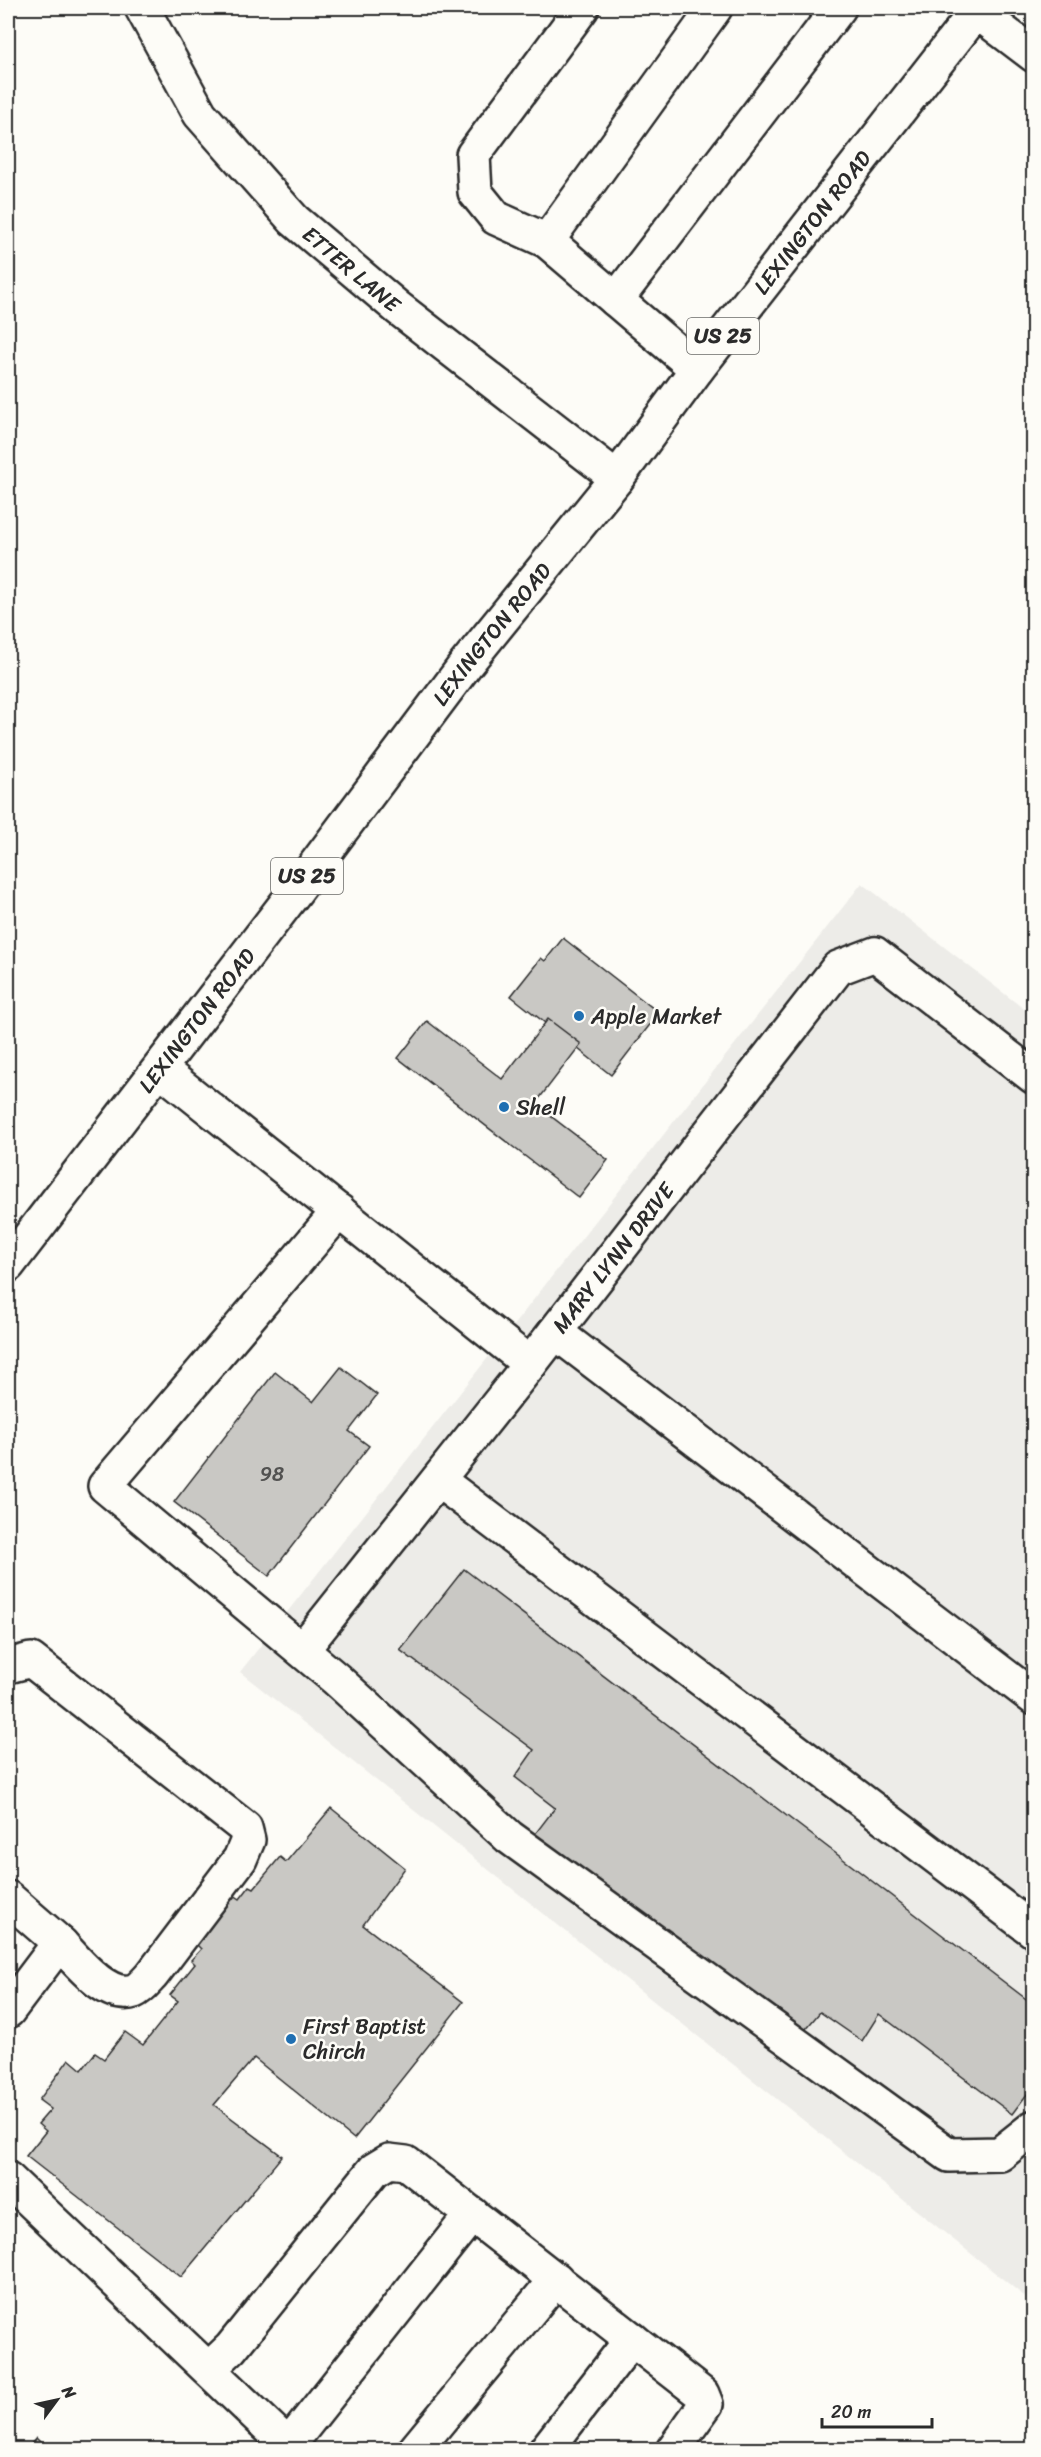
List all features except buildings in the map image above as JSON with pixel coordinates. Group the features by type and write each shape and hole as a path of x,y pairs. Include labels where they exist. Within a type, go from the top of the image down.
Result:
{"street":[{"name":"ETTER LANE","path":"142,8 200,114 294,220 398,308 616,478"},
{"path":"582,8 473,155 475,192 496,218 547,241 697,369"},
{"path":"547,241 715,8"},
{"path":"616,300 839,8"},
{"name":"LEXINGTON ROAD","path":"8,1265 466,664 616,478 697,369 978,9"},
{"path":"978,9 1034,55"},
{"name":"MARY LYNN DRIVE","path":"302,1650 530,1364 838,968 875,954 1034,1077"},
{"path":"159,1069 530,1364"},
{"path":"339,1211 105,1486 302,1650 509,1837 949,2155 1000,2154 1034,2127"},
{"path":"555,1332 1034,1698"},
{"path":"438,1480 1034,1931"},
{"path":"8,1666 31,1660 245,1828 248,1840 233,1868 152,1976 135,1990 121,1992 96,1980 61,1944 8,1898"},
{"path":"8,2011 61,1944"},
{"path":"209,2368 231,2348 374,2170 389,2161 406,2163 702,2394 706,2404 673,2450"},
{"path":"8,2179 291,2447 472,2214"},
{"path":"415,2450 556,2280"},
{"path":"546,2450 632,2339"}],"shaded area":[{"path":"862,883 1033,1016 1033,2303 240,1672"}],"place":[{"name":"Apple Market","path":"579,1016"},
{"name":"Shell","path":"504,1107"},
{"name":"First Baptist Chirch","path":"291,2039"}]}
